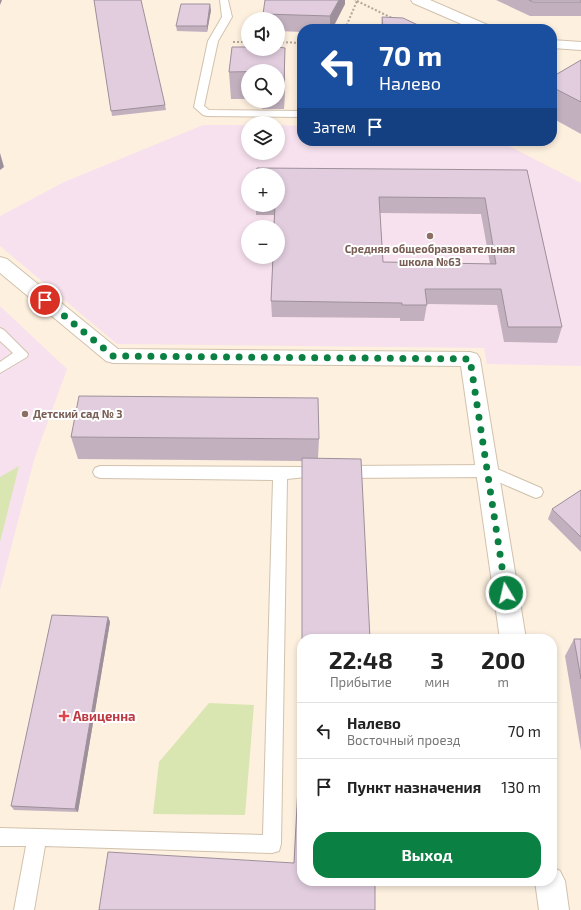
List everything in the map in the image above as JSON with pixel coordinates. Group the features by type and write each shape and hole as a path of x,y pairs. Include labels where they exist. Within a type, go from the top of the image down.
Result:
{"street":[{"path":"418,0 472,24"},
{"path":"557,44 581,46"},
{"path":"0,263 113,356 470,359 512,634"},
{"path":"551,886 554,910"}],"lane":[{"path":"224,0 227,17 213,42 199,107 207,113 297,114"},
{"path":"0,333 22,354 0,368"},
{"path":"326,472 488,471 536,492"},
{"path":"100,472 301,473"},
{"path":"0,837 272,844 280,474"},
{"path":"24,910 37,837"}],"path":[{"path":"347,24 356,0 392,18"},
{"path":"285,42 297,42"}],"shaded area":[{"name":"Средняя общеобразовательная школа №63","path":"203,125 241,125 241,160 285,160 285,125 297,126 297,146 509,146 581,183 581,366 487,364 484,348 117,344 0,246 0,216 64,182"},
{"name":"Детский сад № 3","path":"0,306 67,369 34,460 0,590"}],"green space":[{"path":"19,466 0,542 0,477"},
{"path":"209,703 254,705 245,815 153,814 159,762"}],"building":[{"path":"94,0 141,0 165,105 111,111"},
{"path":"265,0 339,0 330,16 285,15 285,12 263,12"},
{"path":"529,0 581,0 581,2 533,2"},
{"path":"181,4 210,4 207,26 176,26"},
{"path":"382,17 403,18 416,24 383,24"},
{"path":"232,47 241,47 241,56 285,56 285,64 241,64 241,72 229,72"},
{"path":"581,60 581,102 557,90 557,74"},
{"path":"285,168 527,170 562,327 508,327 501,289 425,289 427,305 402,305 402,303 271,301 273,264 285,264 285,220 274,220 275,212 285,212","holes":["379,197 485,198 496,264 383,262"]},
{"path":"79,396 318,398 319,439 71,437"},
{"path":"302,458 361,459 370,634 302,634"},
{"path":"581,490 581,537 552,509"},
{"name":"Авиценна","path":"52,615 108,617 75,809 11,806"},
{"path":"574,639 581,639 581,679"},
{"path":"297,806 297,886 375,886 375,910 99,910 108,852 294,863"}],"place":[{"name":"Средняя общеобразовательная школа №63","path":"430,236"},
{"name":"Детский сад № 3","path":"25,414"},
{"name":"Авиценна","path":"64,716"}],"route":[{"path":"45,300 113,356 470,359 506,593"}]}
